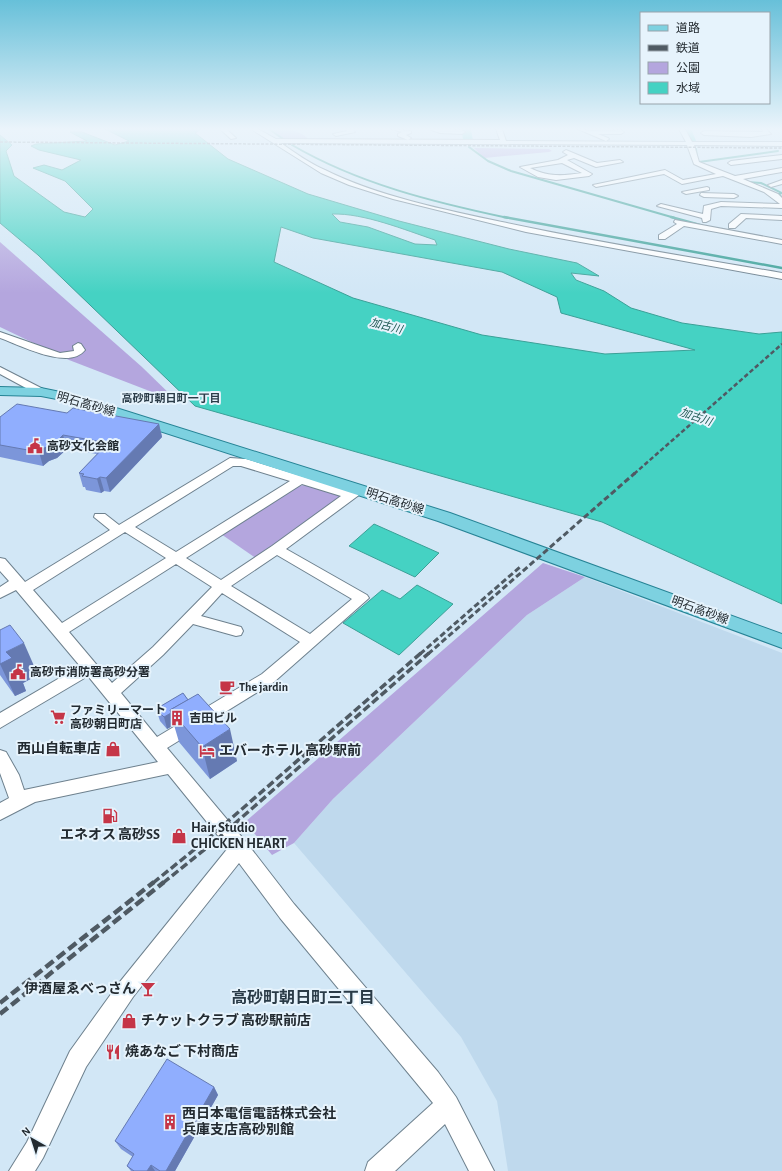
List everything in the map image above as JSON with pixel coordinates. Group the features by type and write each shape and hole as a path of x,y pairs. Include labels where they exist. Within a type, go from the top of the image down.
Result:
{"main road":[{"name":"明石高砂線","path":"0,391 41,392 70,398 354,492 444,517 782,641"}],"street":[{"path":"356,184 396,198 472,218 524,229 782,276"},
{"path":"596,185 603,184"},
{"path":"685,184 697,190 706,192 742,196"},
{"path":"747,184 779,196"},
{"path":"686,192 697,190"},
{"path":"756,196 779,196"},
{"path":"661,206 706,218 707,208 721,204 782,206"},
{"path":"736,225 744,216 782,218"},
{"path":"662,237 680,222 782,242"},
{"path":"698,261 782,284"},
{"path":"0,335 59,356 77,353 80,350 78,346"},
{"path":"0,370 41,392"},
{"path":"0,593 20,586 122,529 230,462 242,462 300,480 354,492"},
{"path":"60,631 300,480"},
{"path":"111,693 158,651 221,586 277,549 354,492"},
{"path":"100,518 176,559 311,642"},
{"path":"155,746 268,678 362,598 277,549"},
{"path":"0,562 60,631 239,848 287,911 430,1080 448,1105 482,1171"},
{"path":"191,618 236,631"},
{"path":"0,721 89,668"},
{"path":"0,757 10,775 19,802"},
{"path":"0,812 32,795 96,783 171,766"},
{"path":"21,1171 35,1150 78,1059 126,990 239,848"},
{"path":"377,1171 448,1105"}],"shaded area":[{"path":"585,577 782,653 782,1171 508,1171 497,1101 461,1037 294,843 333,799 527,615"}],"green space":[{"path":"0,242 142,367 178,402 69,360 0,327"},
{"path":"305,485 342,495 343,498 257,559 221,534 299,486"},
{"path":"543,563 585,577 527,615 333,799 294,843 272,855 245,822"}],"water":[{"name":"加古川","path":"0,184 25,184 64,212 85,217 93,209 68,184 284,184 308,194 399,221 509,249 577,263 599,276 571,273 576,280 604,291 631,308 682,323 759,334 782,332 782,604 602,522 195,406 38,255 0,223","holes":["332,214 344,214 384,223 435,240 437,245 415,244 368,227 340,222","281,227 313,238 502,272 557,297 561,313 695,350 605,354 482,335 353,298 274,262"]},
{"path":"374,524 439,553 415,577 349,546"},
{"path":"417,585 453,604 399,655 343,623 382,590 400,599"}],"building":[{"path":"17,404 67,413 73,408 159,424 106,478 100,477 97,479 82,476 84,474 79,473 108,443 63,435 53,445 44,448 39,452 0,445 0,417"},
{"path":"10,625 24,643 6,652 12,658 0,664 0,630"},
{"path":"183,693 188,700 170,710 171,713 164,717 156,709"},
{"path":"198,694 230,729 202,747 170,710"},
{"name":"西日本電信電話株式会社 兵庫支店高砂別館","path":"167,1059 214,1087 166,1171 160,1171 151,1165 147,1171 134,1171 127,1166 134,1154 115,1141"}],"waterway":[{"path":"378,184 424,198 508,218"},
{"path":"555,184 675,218"},
{"path":"762,184 782,193 779,194 782,198"},
{"path":"504,217 782,268"},
{"path":"671,217 700,225"}],"railway":[{"path":"634,474 782,344"},
{"path":"428,654 635,473"},
{"path":"420,654 520,567"},
{"path":"153,883 211,836 421,653"},
{"path":"163,883 215,841 429,653"},
{"path":"0,1003 154,882"},
{"path":"0,1014 164,882"}],"place":[{"name":"高砂文化会館","path":"35,446"},
{"name":"高砂市消防署高砂分署","path":"18,672"},
{"name":"The jardin","path":"227,687"},
{"name":"ファミリーマート 高砂朝日町店","path":"58,717"},
{"name":"吉田ビル","path":"177,718"},
{"name":"西山自転車店","path":"113,749"},
{"name":"エバーホテル 高砂駅前","path":"207,751"},
{"name":"エネオス 高砂SS","path":"110,816"},
{"name":"Hair Studio CHICKEN HEART","path":"179,836"},
{"name":"伊酒屋ゑべっさん","path":"148,989"},
{"name":"チケットクラブ 高砂駅前店","path":"129,1021"},
{"name":"焼あなご 下村商店","path":"113,1052"},
{"name":"西日本電信電話株式会社 兵庫支店高砂別館","path":"170,1122"}],"district":[{"name":"高砂町朝日町一丁目","path":"171,398"},
{"name":"高砂町朝日町三丁目","path":"303,998"}]}
